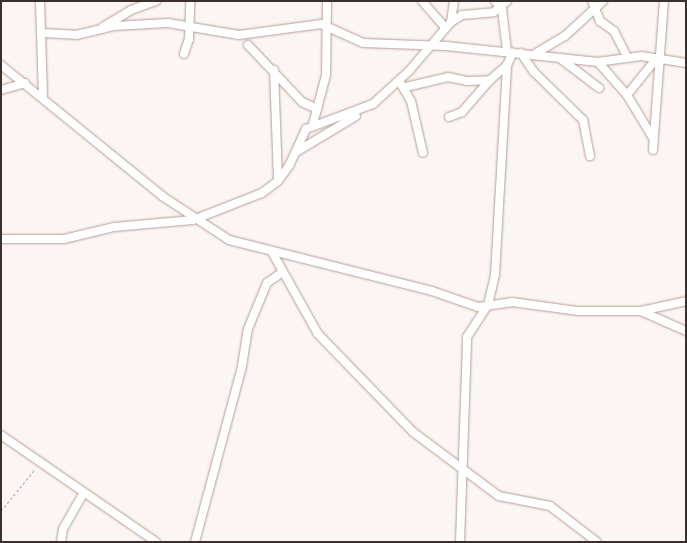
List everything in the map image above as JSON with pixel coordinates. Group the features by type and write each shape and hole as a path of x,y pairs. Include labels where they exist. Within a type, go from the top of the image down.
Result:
{"street":[{"path":"40,1 43,33 43,96"},
{"path":"94,32 130,10 156,1"},
{"path":"184,54 190,24 190,1"},
{"path":"313,124 326,75 330,25 327,1"},
{"path":"422,1 448,24"},
{"path":"448,24 454,1"},
{"path":"460,542 467,337 488,305 498,248 507,65 510,51 502,8 495,1"},
{"path":"1,239 64,239 107,228 194,220 262,192 278,181 306,129 313,124 373,104 399,80 448,24 462,15 502,8 507,1"},
{"path":"592,1 600,20 614,31 628,58"},
{"path":"533,55 596,10 603,1"},
{"path":"653,150 658,59 664,1"},
{"path":"43,33 76,35 126,25 190,24 239,35 330,25 363,43 431,45 510,51 561,59 598,62 628,58 658,59 686,63"},
{"path":"248,45 274,70 302,102 317,109"},
{"path":"521,53 534,72 583,120 590,156"},
{"path":"561,59 599,88"},
{"path":"627,95 658,59"},
{"path":"598,62 627,95 654,139"},
{"path":"1,65 43,96 194,220 229,240 432,290 474,306 522,302 578,311 641,311 686,301"},
{"path":"449,117 462,112 490,80 507,65"},
{"path":"274,70 278,181"},
{"path":"406,87 448,77 467,81 490,80"},
{"path":"399,80 411,101 423,154"},
{"path":"1,90 25,83"},
{"path":"294,153 356,116"},
{"path":"272,252 306,319 329,348 413,432 461,471 499,496 550,506 597,542"},
{"path":"195,542 242,366 248,329 267,283 283,272"},
{"path":"641,311 686,331"},
{"path":"1,435 83,494 156,542"},
{"path":"61,542 63,529 83,494"}],"path":[{"path":"1,510 33,469 46,467"}]}
